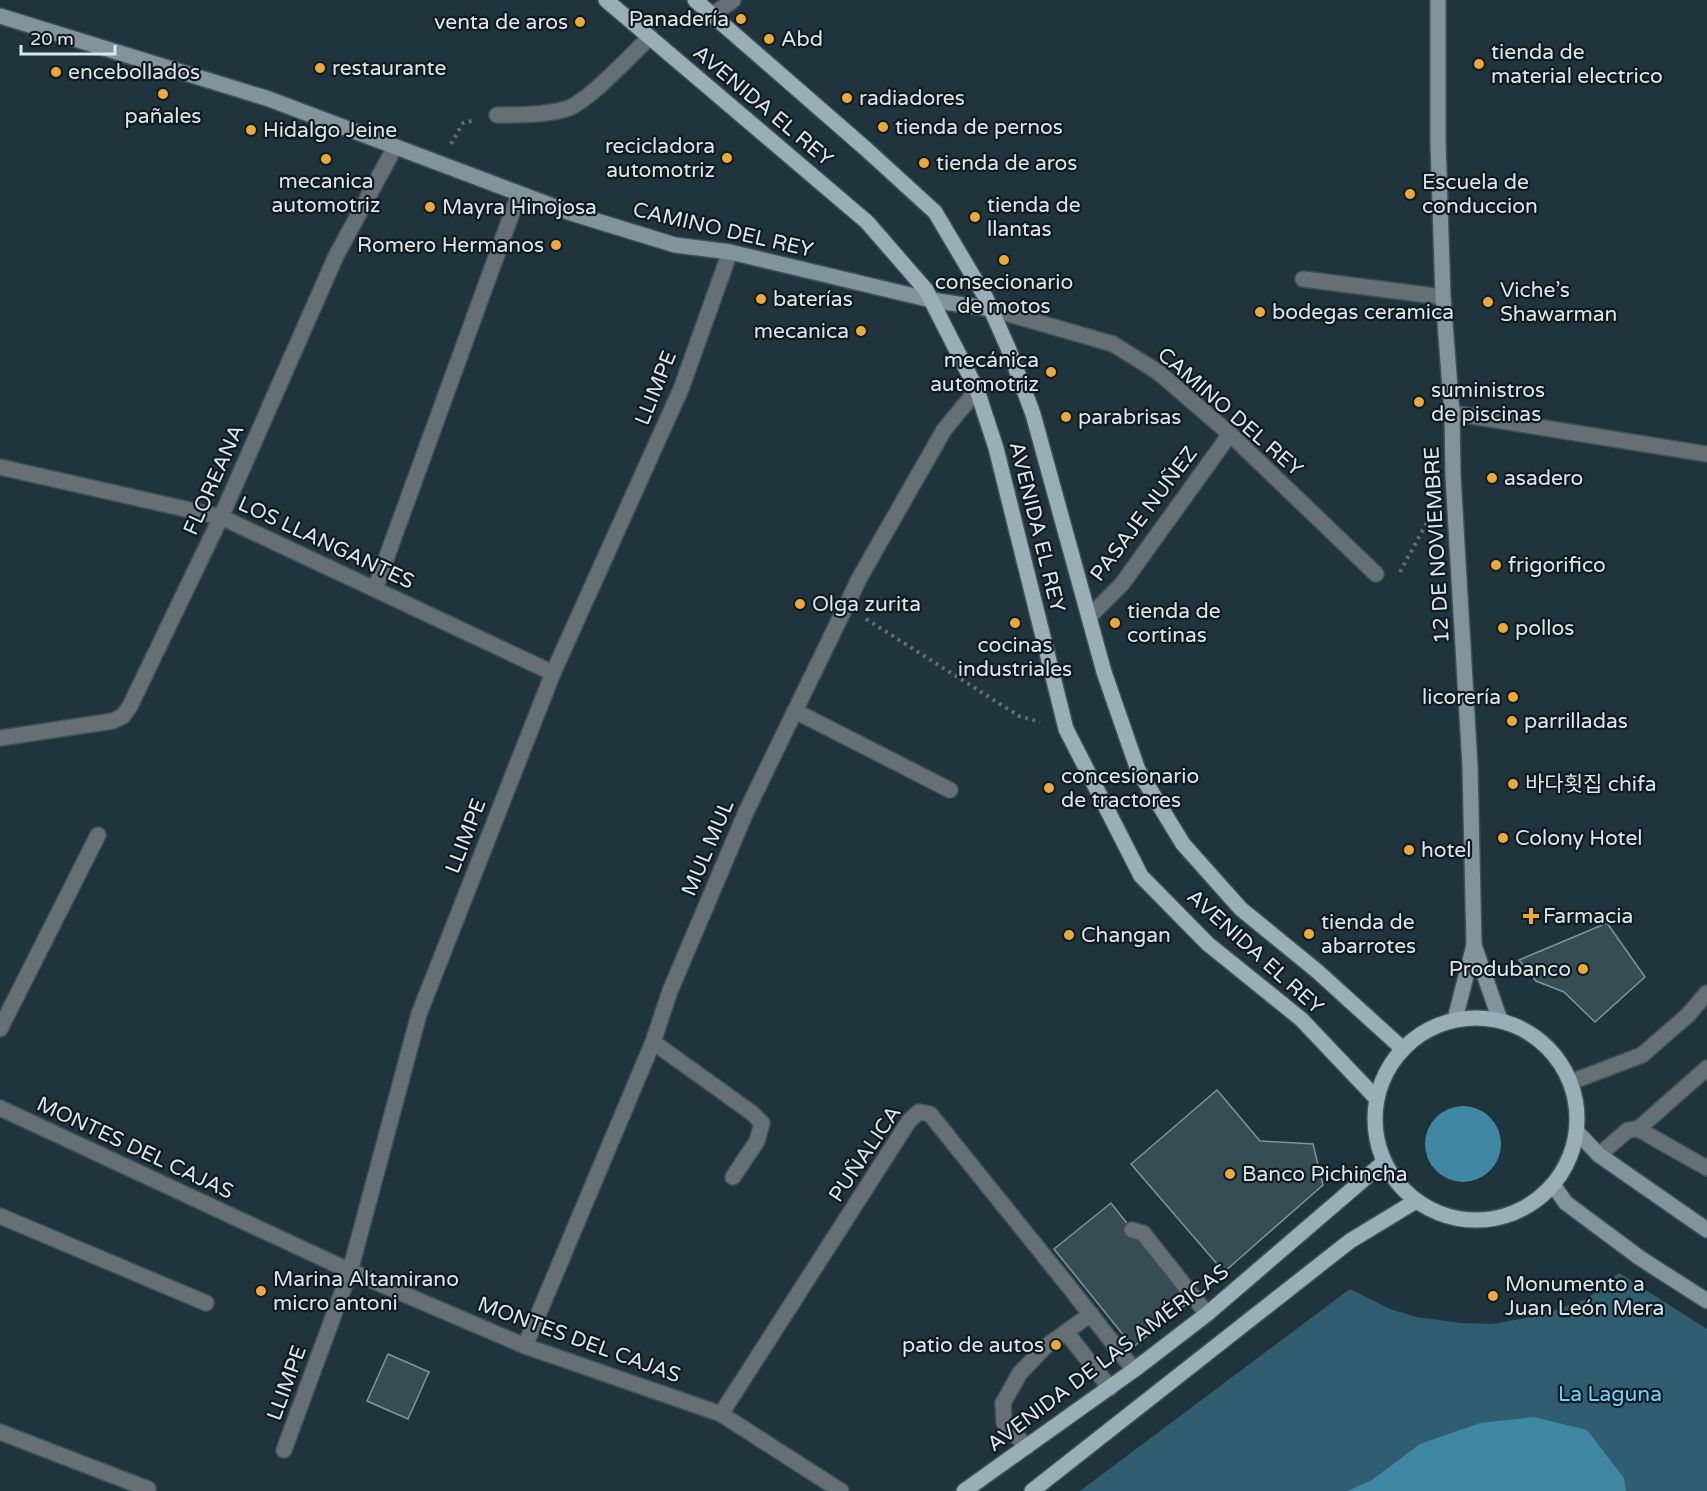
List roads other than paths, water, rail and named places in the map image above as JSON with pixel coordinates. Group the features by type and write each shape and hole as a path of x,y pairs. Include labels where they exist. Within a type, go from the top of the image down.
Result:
{"main road":[{"name":"AVENIDA EL REY","path":"606,0 867,222 926,290 977,390 996,448 1066,729 1141,876 1208,944 1301,1019 1377,1099"},
{"name":"AVENIDA EL REY","path":"695,0 935,212 986,298 1010,350 1033,414 1104,672 1138,770 1183,844 1241,909 1317,970 1403,1048"},
{"path":"1499,1017 1534,1034 1556,1055 1571,1082 1577,1106 1577,1132 1569,1160 1553,1185 1531,1204 1504,1216 1473,1221 1443,1215 1416,1201 1403,1190 1384,1162 1377,1141 1374,1120 1377,1099 1386,1072 1403,1048 1427,1030 1455,1019 1499,1017"},
{"name":"AVENIDA DE LAS AMÉRICAS","path":"964,1491 1110,1388 1207,1314 1384,1162"},
{"path":"1032,1491 1350,1241 1416,1201"}],"street":[{"path":"713,15 733,0"},
{"name":"12 DE NOVIEMBRE","path":"1438,0 1438,142 1443,297 1452,413 1470,766 1473,945 1455,1019"},
{"name":"CAMINO DEL REY","path":"0,16 269,99 571,213 675,245 730,252 931,300 991,309 1113,344 1158,372 1230,434 1376,574"},
{"path":"497,115 525,115 568,109 600,86 650,37"},
{"name":"FLOREANA","path":"0,738 113,721 123,716 130,706 221,518 336,256 396,147"},
{"path":"375,590 519,194"},
{"name":"LLIMPE","path":"284,1450 350,1271 419,1014 553,673 681,389 730,252"},
{"path":"1303,279 1443,297"},
{"name":"MUL MUL","path":"525,1346 746,812 860,577 944,430 977,390"},
{"path":"1452,413 1707,454"},
{"name":"PASAJE NUÑEZ","path":"1089,617 1122,584 1230,434"},
{"name":"LOS LLANGANTES","path":"0,467 221,518 553,673"},
{"path":"795,711 950,790"},
{"path":"0,1029 98,835"},
{"name":"12 DE NOVIEMBRE","path":"1473,945 1499,1017"},
{"path":"1571,1082 1642,1055 1689,1015 1707,993"},
{"path":"652,1042 752,1113 762,1123 757,1141 733,1177"},
{"path":"1638,1129 1707,1068"},
{"name":"MONTES DEL CAJAS","path":"0,1108 350,1271 525,1346 721,1414 841,1491"},
{"name":"PUÑALICA","path":"721,1414 909,1120 919,1112 930,1114 1074,1283 1091,1314 1134,1370"},
{"path":"1599,1155 1628,1130 1638,1129 1707,1168"},
{"path":"1577,1132 1599,1155 1707,1230"},
{"path":"1553,1185 1566,1203 1640,1258 1707,1301"},
{"path":"0,1216 206,1303"},
{"path":"1132,1230 1143,1233 1207,1314"},
{"path":"1027,1447 1004,1423 1003,1403 1020,1373 1045,1347 1091,1314"},
{"path":"1066,1332 1110,1388"},
{"path":"0,1432 148,1489"}],"place":[{"name":"Panadería","path":"741,19"},
{"name":"venta de aros","path":"580,22"},
{"name":"Abd","path":"769,39"},
{"name":"tienda de material electrico","path":"1479,64"},
{"name":"restaurante","path":"320,68"},
{"name":"encebollados","path":"56,72"},
{"name":"pañales","path":"163,94"},
{"name":"radiadores","path":"847,98"},
{"name":"tienda de pernos","path":"883,127"},
{"name":"Hidalgo Jeine","path":"251,130"},
{"name":"recicladora automotriz","path":"727,158"},
{"name":"mecanica automotriz","path":"326,159"},
{"name":"tienda de aros","path":"924,163"},
{"name":"Escuela de conduccion","path":"1410,194"},
{"name":"Mayra Hinojosa","path":"430,207"},
{"name":"tienda de llantas","path":"975,217"},
{"name":"Romero Hermanos","path":"556,245"},
{"name":"consecionario de motos","path":"1004,260"},
{"name":"baterías","path":"761,299"},
{"name":"Viche’s Shawarman","path":"1488,302"},
{"name":"bodegas ceramica","path":"1260,312"},
{"name":"mecanica","path":"861,331"},
{"name":"mecánica automotriz","path":"1051,372"},
{"name":"suministros de piscinas","path":"1419,402"},
{"name":"parabrisas","path":"1066,417"},
{"name":"asadero","path":"1492,478"},
{"name":"frigorifico","path":"1496,565"},
{"name":"Olga zurita","path":"800,604"},
{"name":"cocinas industriales","path":"1015,623"},
{"name":"tienda de cortinas","path":"1115,623"},
{"name":"pollos","path":"1503,628"},
{"name":"licorería","path":"1513,697"},
{"name":"parrilladas","path":"1512,721"},
{"name":"바다횟집 chifa","path":"1513,784"},
{"name":"concesionario de tractores","path":"1049,788"},
{"name":"Colony Hotel","path":"1503,838"},
{"name":"hotel","path":"1409,850"},
{"name":"Farmacia","path":"1531,916"},
{"name":"tienda de abarrotes","path":"1309,934"},
{"name":"Changan","path":"1069,935"},
{"name":"Produbanco","path":"1583,969"},
{"name":"Banco Pichincha","path":"1230,1174"},
{"name":"Marina Altamirano micro antoni","path":"261,1291"},
{"name":"Monumento a Juan León Mera","path":"1493,1296"},
{"name":"patio de autos","path":"1056,1345"}],"park label":[{"name":"La Laguna","path":"1610,1394"}]}
